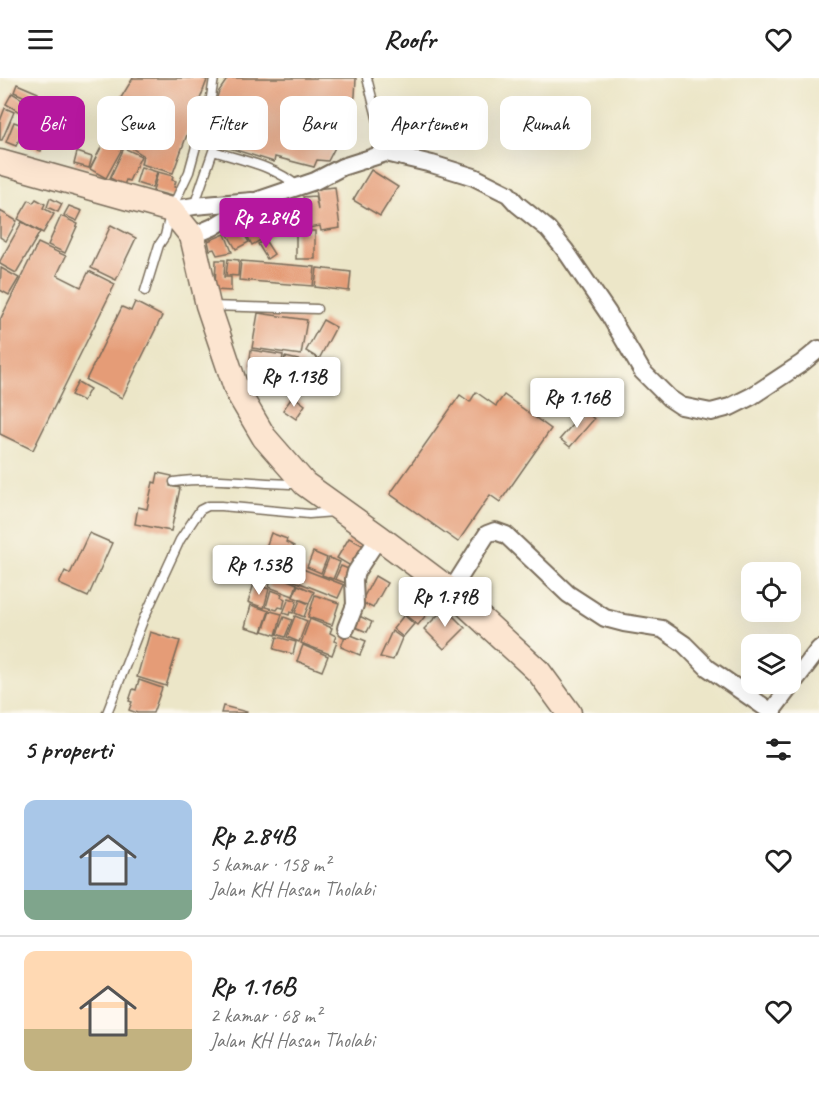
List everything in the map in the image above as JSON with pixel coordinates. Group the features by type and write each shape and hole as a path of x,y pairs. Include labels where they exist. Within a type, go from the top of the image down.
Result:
{"main road":[{"path":"1,164 183,208 208,305 237,391 264,437 305,484 452,591 539,672 569,713"}],"street":[{"path":"192,236 213,227 256,201 315,181 342,167 387,153 474,177 508,194 548,229 608,313 642,371 669,398 681,406 711,412 730,407 752,396 819,349"},
{"path":"183,208 256,201"},
{"path":"452,591 487,534 495,531 506,535 568,594 605,618 662,629 684,644 715,673 772,712 819,649"},
{"path":"346,628 355,605 356,572 380,537"}],"lane":[{"path":"183,208 189,171 209,110 214,78"},
{"path":"367,78 387,153"},
{"path":"145,291 159,244 183,208 213,151 287,177 297,187"},
{"path":"208,305 317,309"},
{"path":"174,482 199,478 264,484 305,484"},
{"path":"106,713 172,554 200,510 207,506 221,506 301,514 340,511"}],"building":[{"path":"133,78 201,78 207,80 201,96 187,96 187,135 173,173 141,164 143,155 135,150 175,150 175,96 122,96"},
{"path":"228,78 356,78 355,96 280,96 280,150 334,150 328,161 317,160 314,167 275,157 274,162 236,150 268,150 268,96 217,96"},
{"path":"17,84 38,93 36,96 23,96 14,92"},
{"path":"12,93 18,97 18,111 6,104"},
{"path":"5,108 14,112 0,140 0,121"},
{"path":"14,122 18,123 16,146 6,142"},
{"path":"100,150 121,150 106,178 90,169"},
{"path":"123,150 141,156 129,181 126,180 124,185 110,178"},
{"path":"77,152 92,157 89,168 74,164"},
{"path":"141,167 157,172 152,188 136,183"},
{"path":"371,170 398,187 380,216 353,200"},
{"path":"158,172 173,176 172,180 176,181 174,187 178,188 175,197 153,191"},
{"path":"335,187 340,228 321,231 320,226 284,232 280,205 289,204 290,211 298,210 298,207 305,205 303,197 315,196 318,210 315,189"},
{"path":"50,198 62,204 58,212 47,207"},
{"path":"36,199 45,204 43,208 54,214 43,233 18,219 29,200 33,203"},
{"path":"69,206 82,211 77,221 64,215"},
{"path":"272,209 281,230 267,237 258,216"},
{"path":"0,211 17,221 6,241 0,237"},
{"path":"61,216 78,224 65,253 48,245"},
{"path":"255,218 266,237 252,245 242,225"},
{"path":"22,222 40,232 16,273 0,264 0,261"},
{"path":"111,225 136,238 116,280 91,268"},
{"path":"239,226 249,242 236,249 227,233"},
{"path":"296,231 315,231 315,259 296,259"},
{"path":"225,234 232,252 217,255 214,249 210,250 208,241"},
{"path":"265,240 274,254 267,259 258,244"},
{"path":"38,243 66,256 57,275 81,287 89,271 115,284 33,450 0,434 0,320"},
{"path":"228,259 239,260 238,276 226,275"},
{"path":"216,260 225,260 224,277 231,277 231,291 215,290"},
{"path":"241,261 315,267 313,286 239,280"},
{"path":"1,268 19,278 9,295 0,290"},
{"path":"317,268 351,272 349,291 315,287"},
{"path":"135,302 162,316 122,398 86,380 122,307 131,311"},
{"path":"258,313 307,320 301,355 252,348"},
{"path":"323,320 336,327 319,359 306,351"},
{"path":"251,350 283,355 281,371 249,367"},
{"path":"285,357 303,361 296,394 278,390"},
{"path":"254,370 277,375 274,389 251,384"},
{"path":"78,382 90,389 83,401 71,395"},
{"path":"476,392 496,406 504,395 551,429 500,502 490,495 458,542 390,494 460,395 470,402"},
{"path":"293,396 305,405 296,419 283,410"},
{"path":"585,410 594,419 570,447 560,439"},
{"path":"158,473 172,476 170,486 180,488 171,531 135,524 138,507 147,509 153,482 156,483"},
{"path":"89,533 112,543 88,597 59,584 65,571 70,574"},
{"path":"271,533 287,539 286,542 294,546 286,560 264,553"},
{"path":"349,538 366,547 354,568 337,558"},
{"path":"313,552 327,558 321,573 307,567"},
{"path":"264,555 280,561 274,579 269,577 267,581 256,578"},
{"path":"329,558 340,562 333,579 322,575"},
{"path":"282,561 344,585 338,598 277,574"},
{"path":"341,566 353,571 348,584 335,579"},
{"path":"278,576 297,584 293,596 269,587 271,579 276,581"},
{"path":"375,576 387,583 373,608 361,602"},
{"path":"254,584 269,589 264,608 248,602"},
{"path":"298,585 314,592 309,603 293,597"},
{"path":"427,589 439,599 418,625 405,615"},
{"path":"271,590 282,594 281,597 285,599 283,608 279,607 277,610 266,607"},
{"path":"315,595 339,603 332,625 308,617"},
{"path":"289,598 297,601 293,613 290,612 289,615 283,613"},
{"path":"300,600 309,604 304,617 295,613"},
{"path":"251,605 269,611 262,632 245,627"},
{"path":"445,608 465,628 444,649 424,629"},
{"path":"270,611 282,614 276,635 263,631"},
{"path":"355,614 372,622 367,632 350,625"},
{"path":"404,615 414,624 403,637 393,629"},
{"path":"295,616 307,621 299,642 287,637"},
{"path":"284,617 292,620 285,637 277,634"},
{"path":"310,619 332,628 330,633 336,636 334,641 337,642 332,655 301,643"},
{"path":"392,631 402,638 393,660 380,657"},
{"path":"150,632 180,641 166,686 137,677"},
{"path":"346,633 366,641 360,655 341,647"},
{"path":"277,637 296,642 293,654 274,649"},
{"path":"303,645 328,656 322,671 297,661"},
{"path":"139,680 162,688 153,713 137,713 129,710 133,689 136,690"},
{"path":"223,706 247,712 247,713 221,713"}]}
